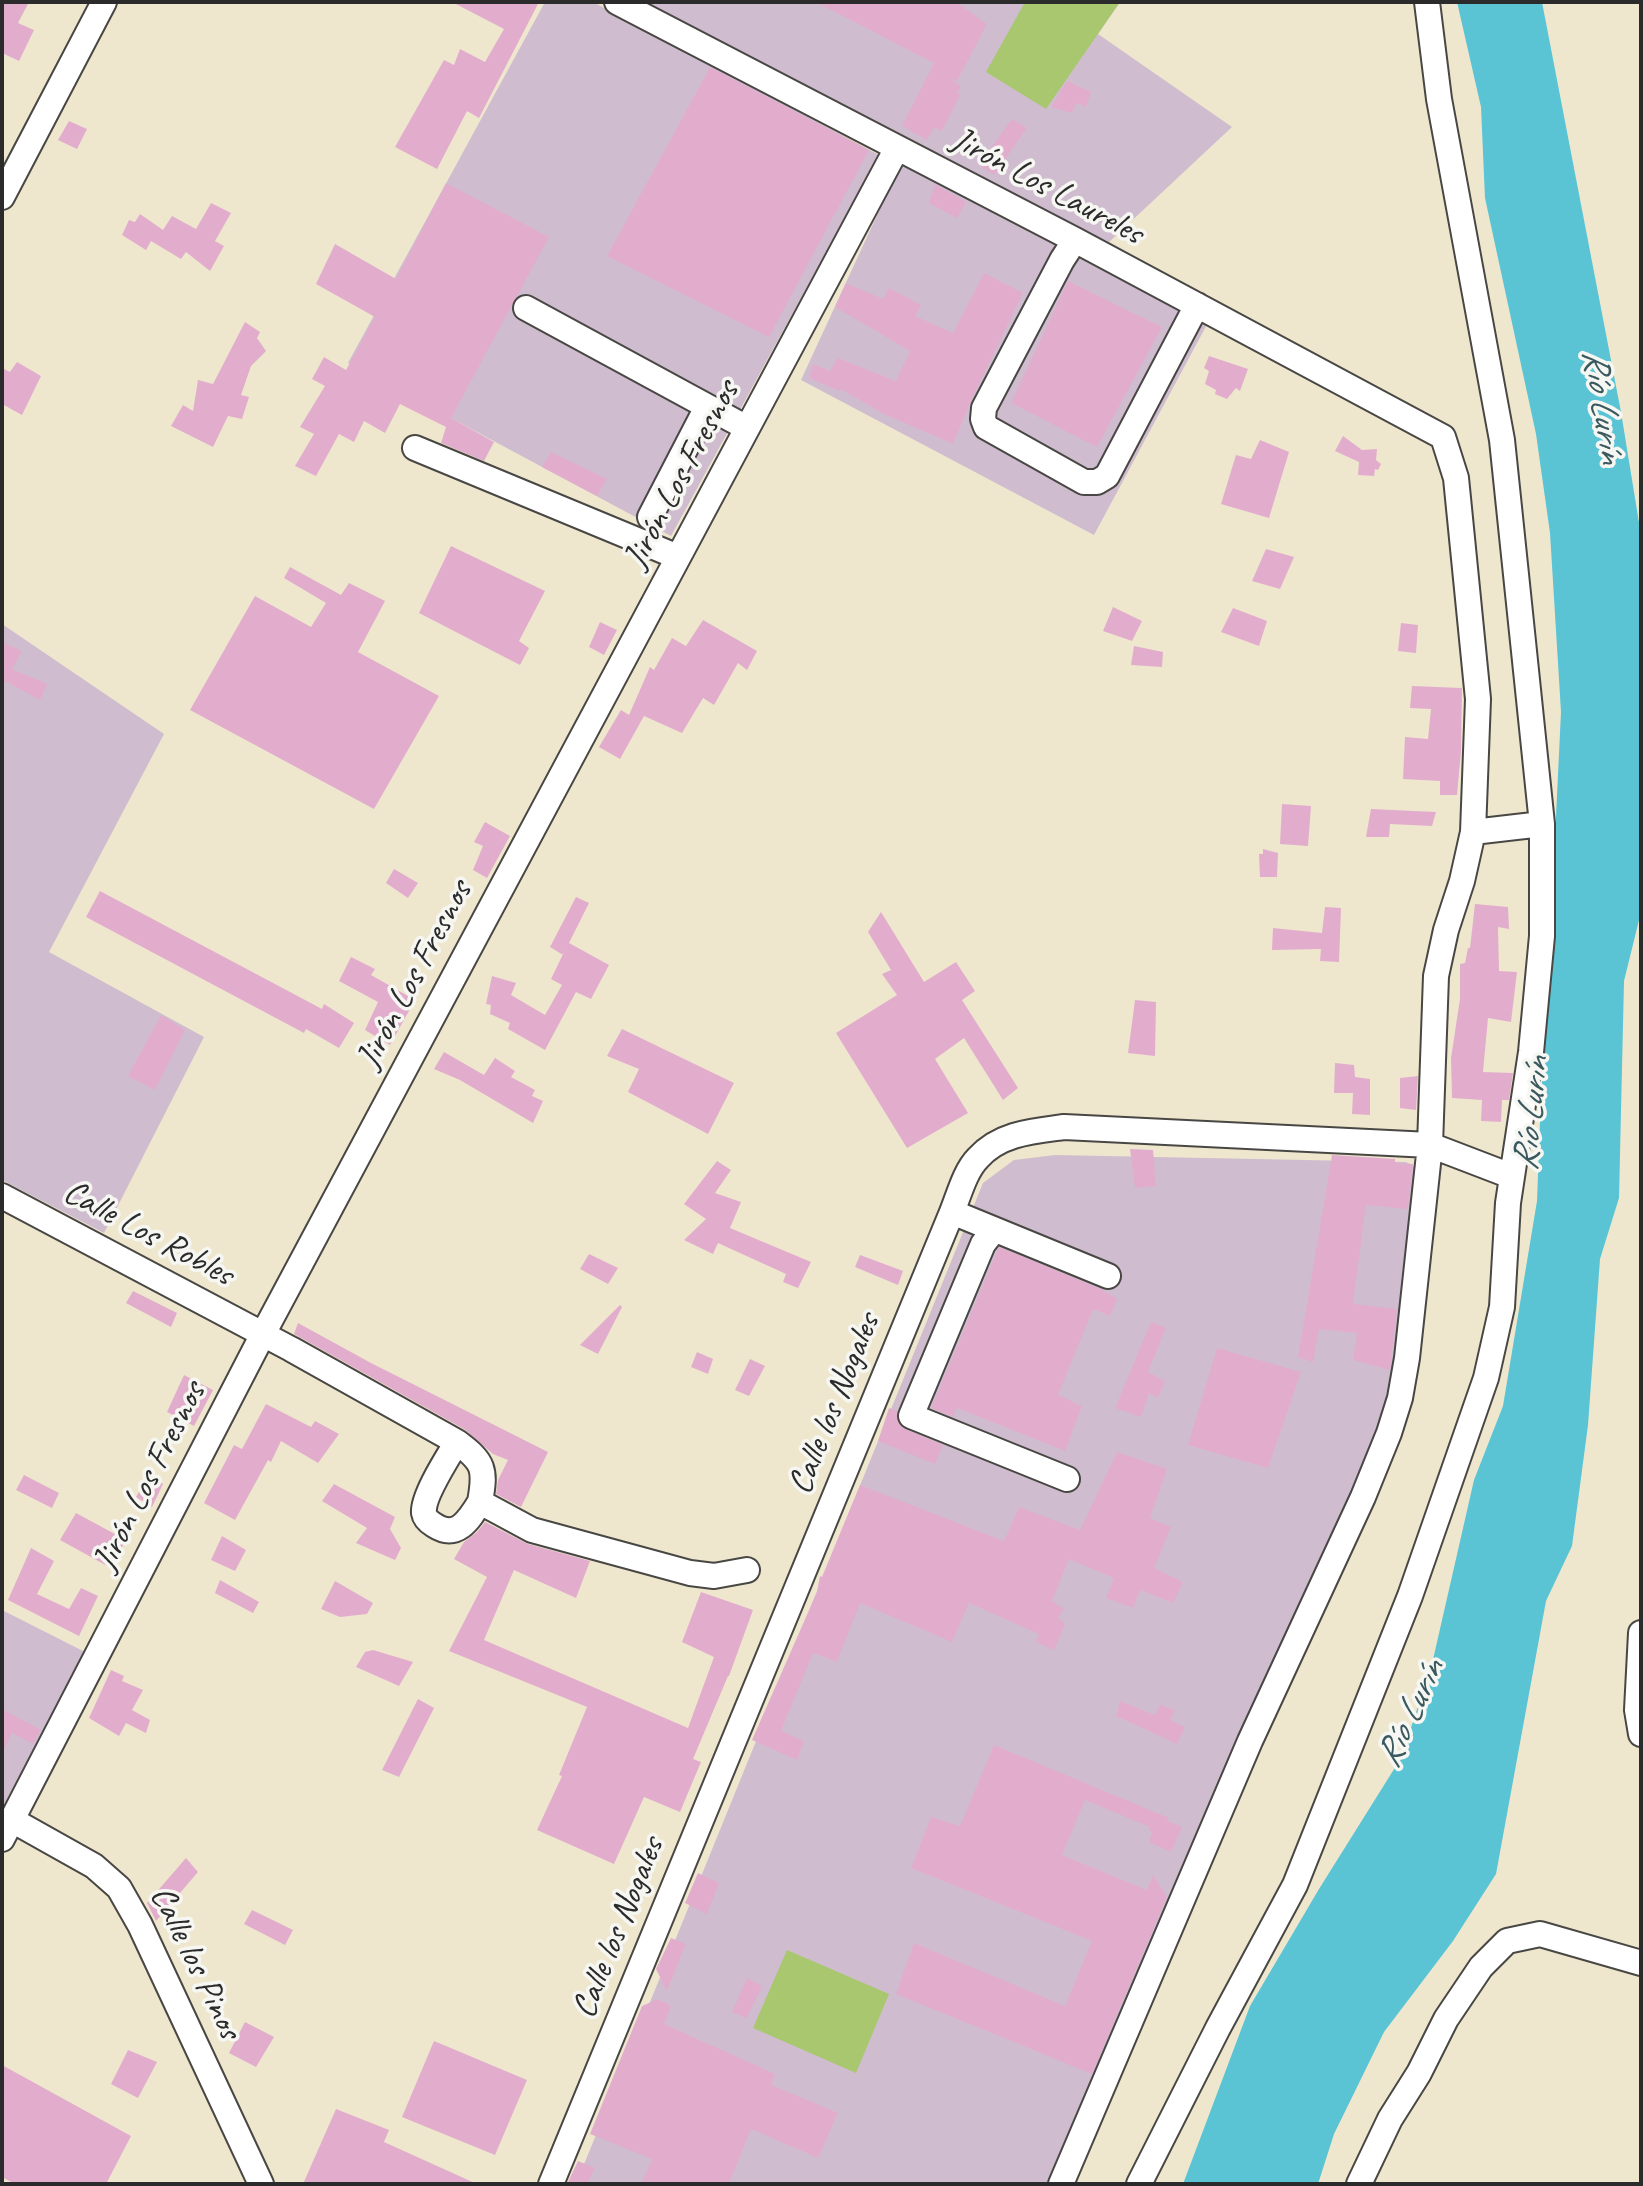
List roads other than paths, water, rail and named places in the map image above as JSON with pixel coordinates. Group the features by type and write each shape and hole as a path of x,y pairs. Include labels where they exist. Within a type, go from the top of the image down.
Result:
{"street":[{"path":"2,197 104,2"},
{"name":"Jirón Los Laureles","path":"617,2 1075,240 1443,438 1457,478 1478,699 1473,832"},
{"path":"1139,2184 1218,2028 1295,1885 1410,1596 1486,1378 1502,1307 1511,1176 1531,1052 1542,936 1542,824 1502,440 1439,99 1427,2"},
{"name":"Jirón Los Fresnos","path":"7,1829 262,1334 897,148"},
{"path":"1075,240 984,408 983,419 986,427 1084,482 1097,482 1107,476 1197,305"},
{"path":"526,309 747,428"},
{"path":"650,517 707,407"},
{"path":"415,448 678,557"},
{"path":"1061,2184 1244,1754 1363,1497 1400,1398 1407,1357 1430,1146 1436,976 1473,832 1542,824"},
{"name":"Calle los Nogales","path":"551,2184 952,1212 977,1158 999,1142 1024,1132 1064,1127 1430,1146 1511,1176"},
{"name":"Calle Los Robles","path":"2,1196 262,1334 457,1443 479,1462 485,1479 480,1502"},
{"path":"952,1212 1108,1276"},
{"path":"994,1230 983,1244 911,1416 1066,1479"},
{"path":"457,1443 425,1503 424,1515 429,1522 442,1530 455,1530 467,1524 480,1502 532,1530 690,1573 714,1576 747,1570"},
{"path":"1641,1633 1637,1710 1641,1734"},
{"name":"Calle los Pinos","path":"7,1829 94,1866 119,1888 140,1925 261,2184"},
{"path":"1359,2184 1390,2119 1419,2073 1446,2019 1481,1967 1507,1941 1540,1934 1641,1963"}],"water":[{"name":"Río Lurín","path":"1457,2 1542,2 1621,412 1641,535 1641,912 1624,981 1619,1198 1600,1259 1588,1425 1572,1546 1546,1601 1496,1874 1453,1941 1384,2032 1334,2134 1318,2184 1183,2184 1250,2006 1401,1758 1432,1664 1474,1480 1503,1406 1537,1201 1541,1096 1555,910 1561,712 1550,533 1536,434 1485,198 1481,107"}]}
